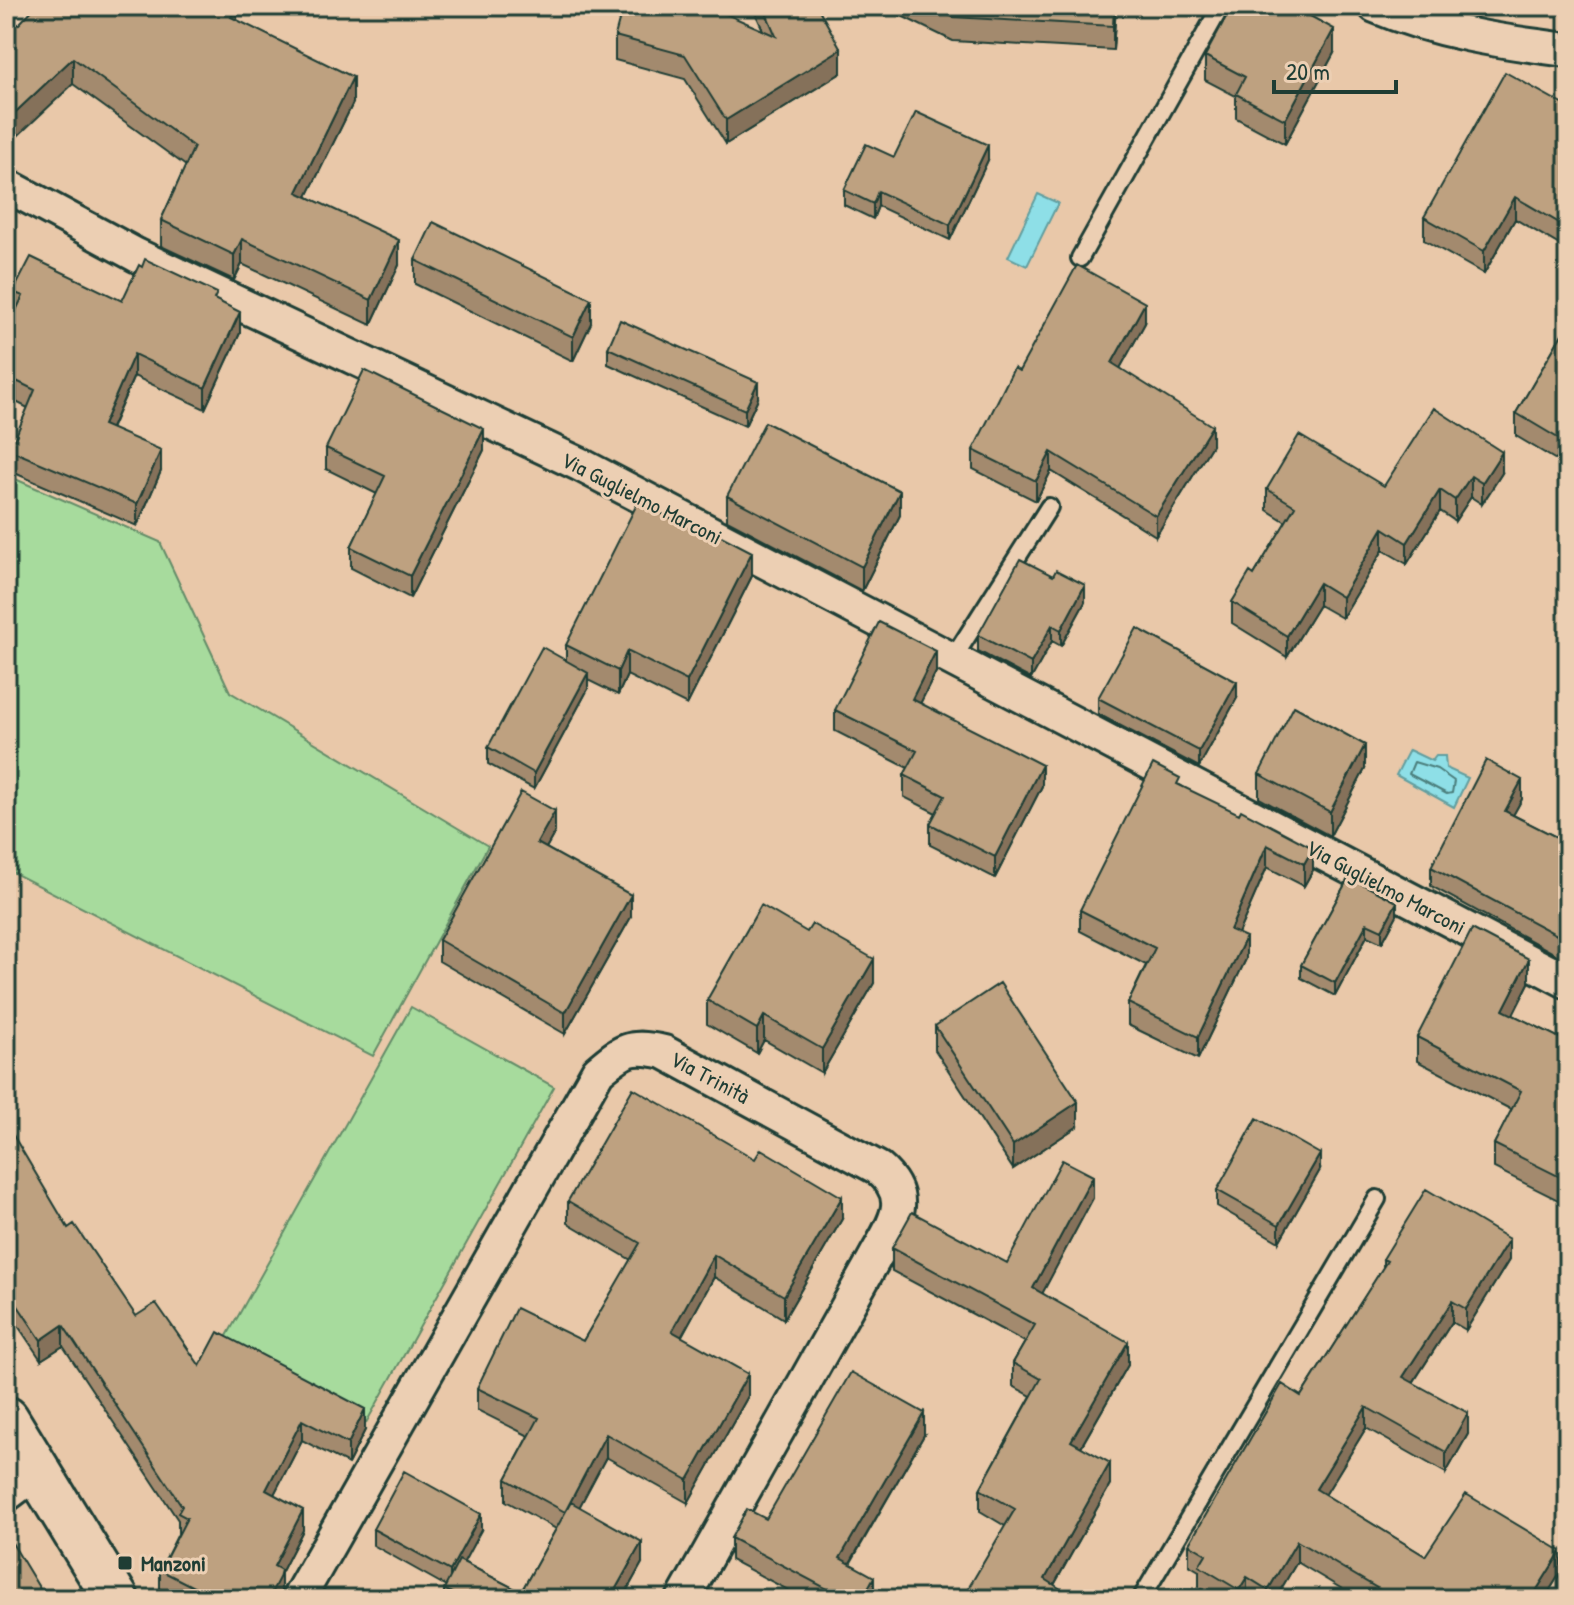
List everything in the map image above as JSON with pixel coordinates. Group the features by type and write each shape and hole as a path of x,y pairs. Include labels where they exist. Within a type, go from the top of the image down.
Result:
{"street":[{"path":"6,36 37,6"},
{"path":"1375,6 1412,22 1445,30 1568,50"},
{"name":"Via Guglielmo Marconi","path":"6,185 136,255 579,464 1568,982"},
{"name":"Via Trinità","path":"298,1599 598,1071 622,1050 644,1047 664,1052 878,1168 895,1181 899,1196 899,1212 873,1261 683,1599"},
{"path":"6,1419 22,1483 116,1599"}],"lane":[{"path":"1080,258 1221,6"},
{"path":"952,660 1049,507"},
{"path":"1141,1599 1377,1199"}],"green space":[{"path":"6,475 160,542 230,692 488,846 373,1056 6,869"},
{"path":"411,1007 554,1087 366,1423 223,1343"}],"water":[{"path":"1038,194 1058,203 1027,266 1008,257"},
{"path":"1409,750 1432,761 1436,756 1445,756 1446,768 1468,778 1454,807 1396,775"}],"building":[{"path":"36,6 237,6 231,17 353,77 297,192 399,240 371,300 242,239 234,255 161,220 194,147 73,58 6,121 6,27 19,24"},
{"path":"623,6 708,6 776,36 763,6 817,6 841,49 726,120 685,55 615,36"},
{"path":"930,6 1114,6 1113,26 953,17"},
{"path":"1232,6 1292,6 1334,29 1285,120 1236,94 1245,77 1205,56"},
{"path":"1505,72 1568,107 1568,228 1515,197 1484,251 1424,217"},
{"path":"916,112 988,145 950,225 878,191 873,204 844,190 866,144 894,157"},
{"path":"433,222 591,299 573,337 415,260"},
{"path":"31,257 122,301 145,259 217,293 214,299 240,312 205,388 134,354 103,425 161,450 137,504 10,450 35,390 6,376 6,331 23,296 13,292"},
{"path":"1077,265 1145,303 1112,363 1212,426 1156,516 1051,452 1036,481 973,450 1014,368 1019,371"},
{"path":"620,320 758,382 745,410 608,348"},
{"path":"1568,324 1568,444 1516,413"},
{"path":"364,370 484,429 410,576 351,547 385,476 326,448"},
{"path":"1434,408 1502,452 1482,483 1471,476 1455,500 1440,490 1407,543 1383,528 1342,597 1319,583 1287,636 1232,602 1250,572 1254,575 1295,506 1267,489 1299,435 1384,486"},
{"path":"765,422 900,491 862,567 727,496"},
{"path":"638,502 707,536 710,530 752,552 687,681 627,651 618,671 566,645"},
{"path":"1020,559 1053,576 1056,570 1085,585 1061,630 1052,625 1031,663 978,635"},
{"path":"879,622 936,651 912,699 1042,765 995,857 930,824 945,796 904,775 917,751 835,710"},
{"path":"1137,628 1237,682 1199,751 1098,698"},
{"path":"542,647 588,673 534,773 488,747"},
{"path":"1294,706 1365,745 1330,812 1259,774"},
{"path":"1486,760 1522,780 1505,811 1564,841 1568,833 1568,941 1431,867"},
{"path":"1153,764 1180,778 1177,784 1239,814 1241,810 1313,848 1304,864 1267,845 1230,930 1246,937 1198,1037 1128,1003 1155,948 1080,910"},
{"path":"521,792 555,811 537,843 631,895 565,1013 439,940"},
{"path":"1349,877 1397,902 1382,930 1367,923 1335,983 1301,965"},
{"path":"761,905 807,932 812,924 874,959 822,1049 764,1016 757,1029 707,1000"},
{"path":"1472,929 1529,959 1503,1010 1568,1042 1568,1181 1494,1144 1521,1091 1417,1037"},
{"path":"1000,983 1078,1102 1013,1145 935,1026"},
{"path":"633,1088 755,1159 761,1149 842,1197 784,1296 714,1255 672,1331 748,1374 688,1480 606,1434 565,1512 506,1479 539,1418 477,1388 516,1308 583,1341 640,1243 568,1201"},
{"path":"1257,1118 1320,1154 1279,1225 1217,1190"},
{"path":"10,1130 68,1228 74,1224 136,1316 156,1303 200,1366 218,1332 365,1409 348,1444 302,1420 266,1490 303,1510 274,1566 281,1570 268,1599 217,1599 160,1570 187,1518 178,1513 182,1506 63,1325 41,1340 6,1288 6,1132"},
{"path":"1062,1160 1093,1176 1033,1288 1128,1342 1071,1441 1110,1463 1045,1579 1064,1591 1059,1599 962,1599 1015,1509 980,1489 1041,1379 1013,1363 1035,1325 892,1248 912,1212 1007,1263"},
{"path":"1426,1189 1509,1239 1466,1309 1452,1301 1403,1377 1468,1413 1446,1452 1366,1407 1316,1489 1425,1556 1466,1494 1561,1551 1531,1599 1391,1599 1297,1541 1268,1590 1247,1577 1239,1590 1199,1566 1206,1554 1189,1544 1282,1384 1301,1396 1387,1261 1383,1259"},
{"path":"851,1372 924,1413 840,1558 874,1577 862,1599 846,1599 731,1538 747,1509 766,1519"},
{"path":"1568,1462 1568,1481 1560,1475"},
{"path":"404,1471 481,1514 450,1571 373,1529"},
{"path":"571,1502 642,1542 610,1599 463,1599 444,1589 459,1560 521,1592"},
{"path":"6,1533 46,1599 6,1599"}],"place":[{"name":"Manzoni","path":"125,1563"}]}
